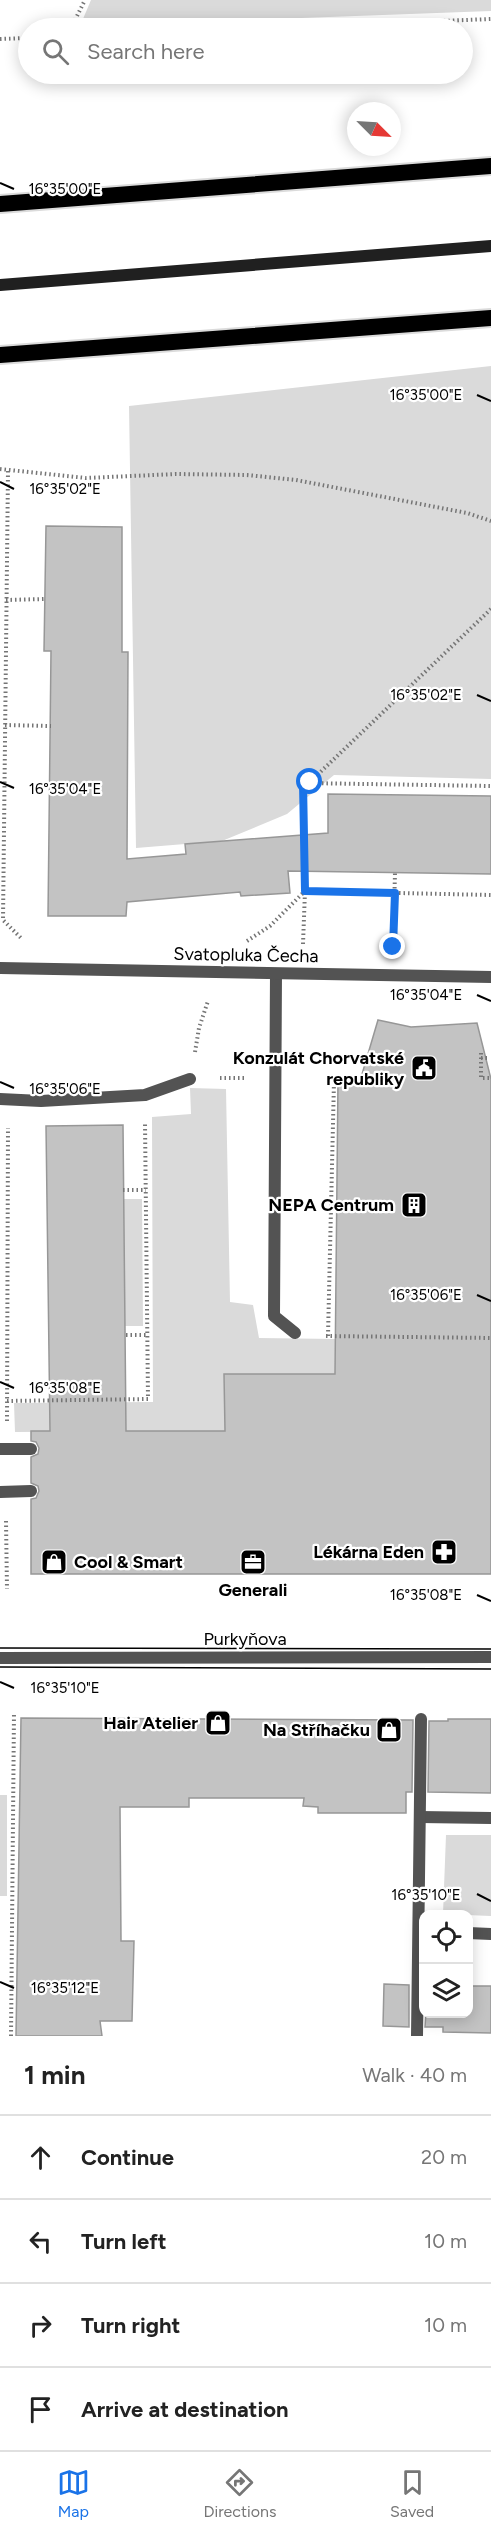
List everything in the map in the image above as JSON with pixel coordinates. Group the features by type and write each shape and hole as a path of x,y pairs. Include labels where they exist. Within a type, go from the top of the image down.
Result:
{"highway":[{"path":"0,204 491,166"},
{"path":"0,355 491,318"}],"main road":[{"path":"0,285 491,246"}],"street":[{"name":"Svatopluka Čecha","path":"0,968 491,977"},
{"path":"276,974 274,1316 295,1333"},
{"path":"4,1100 41,1101 145,1095 190,1079"},
{"path":"3,1449 31,1449"},
{"path":"3,1492 31,1491"},
{"name":"Purkyňova","path":"0,1658 491,1657"},
{"path":"421,1719 421,1910"},
{"path":"420,1817 491,1818"},
{"path":"473,1933 491,1934"},
{"path":"417,2036 420,1964"}],"path":[{"path":"76,18 85,0"},
{"path":"473,20 491,19"},
{"path":"0,39 18,38"},
{"path":"0,469 86,478 176,474 296,480 467,513 491,521"},
{"path":"8,471 3,920 26,942"},
{"path":"6,600 44,599"},
{"path":"310,782 491,609"},
{"path":"5,724 51,726"},
{"path":"303,947 305,891 303,783 491,786"},
{"path":"393,947 395,873"},
{"path":"242,945 270,926 305,891 491,895"},
{"path":"489,1058 481,1055 480,1078 491,1078"},
{"path":"334,1081 328,1336 491,1338"},
{"path":"7,1401 148,1399 145,1095"},
{"path":"3,1449 7,1401 4,1100"},
{"path":"123,1190 146,1190"},
{"path":"126,1335 148,1335"},
{"path":"3,1492 7,1589"},
{"path":"11,2036 14,1712"}],"shaded area":[{"path":"91,0 491,0 491,11 299,18 83,18"},
{"path":"491,366 491,779 334,775 287,814 222,841 136,848 129,406"},
{"path":"190,1088 226,1089 230,1302 253,1305 259,1338 491,1341 491,1374 224,1375 225,1431 15,1432 14,1403 153,1402 152,1117 191,1114"},
{"path":"123,1199 142,1199 143,1326 125,1326"},
{"path":"0,1795 7,1795 7,1896 0,1896"},
{"path":"446,1835 491,1835 491,1916 473,1915 473,1910 443,1910"}],"building":[{"path":"46,526 122,527 122,652 128,652 127,859 186,854 185,844 328,833 328,794 491,796 491,874 288,871 290,893 241,896 240,892 127,902 126,916 48,916 51,651 44,651"},
{"path":"378,1020 411,1027 477,1023 491,1079 491,1574 31,1574 31,1499 36,1498 39,1491 38,1486 31,1483 31,1457 38,1454 39,1448 36,1442 31,1441 31,1431 50,1431 46,1126 123,1125 126,1431 225,1431 224,1374 335,1374 338,1080 360,1081"},
{"path":"21,1718 413,1720 412,1792 406,1792 406,1813 318,1813 318,1807 303,1806 304,1798 189,1798 189,1807 120,1807 121,1941 134,1941 132,2021 100,2021 102,2036 16,2036"},
{"path":"448,1719 491,1719 491,1793 428,1792 429,1721 448,1721"},
{"path":"384,1984 409,1985 409,2027 383,2026"},
{"path":"473,1986 491,1986 491,2033 443,2032 443,2027 425,2027 426,2018 473,2018"}],"tram line":[{"path":"0,1648 491,1649"},
{"path":"0,1667 491,1669"}],"place":[{"name":"Konzulát Chorvatské republiky","path":"424,1068"},
{"name":"NEPA Centrum","path":"414,1205"},
{"name":"Lékárna Eden","path":"444,1552"},
{"name":"Cool & Smart","path":"54,1562"},
{"name":"Generali","path":"253,1562"},
{"name":"Hair Atelier","path":"218,1723"},
{"name":"Na Stříhačku","path":"389,1730"}],"route":[{"path":"310,782 303,783 305,891 395,893 393,947"}]}
